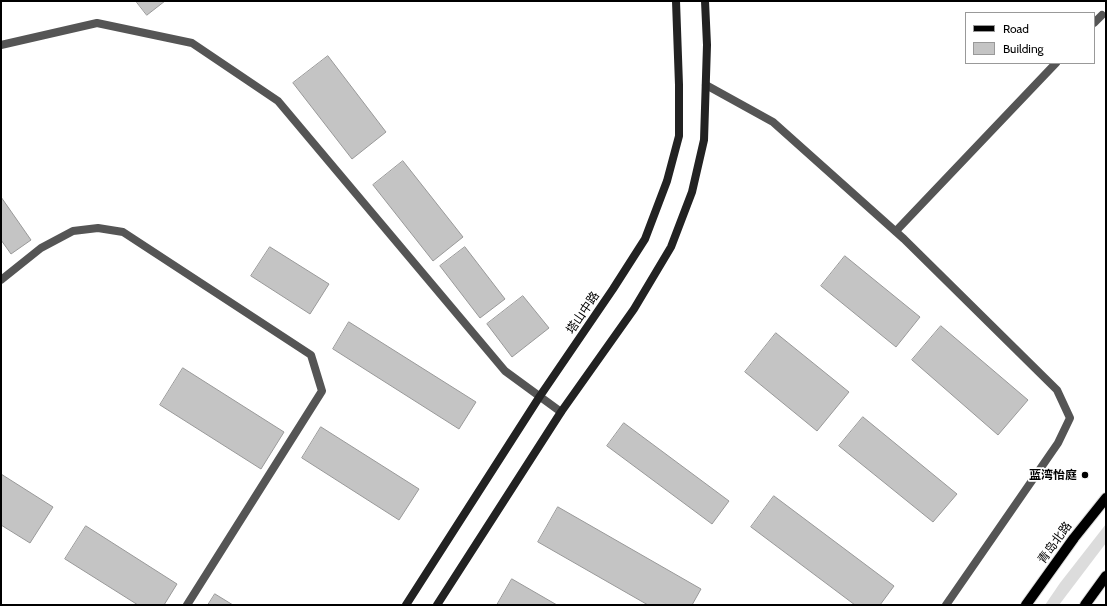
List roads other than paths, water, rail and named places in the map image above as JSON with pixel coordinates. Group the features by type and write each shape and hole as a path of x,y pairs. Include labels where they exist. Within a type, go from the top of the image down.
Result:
{"main road":[{"name":"塔山中路","path":"406,605 540,396 614,289 645,239 668,181 679,136 676,1"},
{"path":"437,605 561,412 634,308 671,247 692,192 704,140 707,45 705,1"},
{"name":"青岛北路","path":"1026,605 1074,538 1106,498"},
{"path":"1085,605 1106,576"}],"street":[{"path":"1095,22 1102,15"},
{"path":"1,45 97,23 192,44 278,101 505,371 561,412"},
{"path":"896,231 1055,64"},
{"path":"706,85 773,122 896,231 1057,390 1070,418 1058,443 946,605"},
{"path":"1,280 41,248 73,231 98,228 123,232 311,355 322,392 187,605"}],"place":[{"name":"蓝湾怡庭","path":"1085,475"}]}
